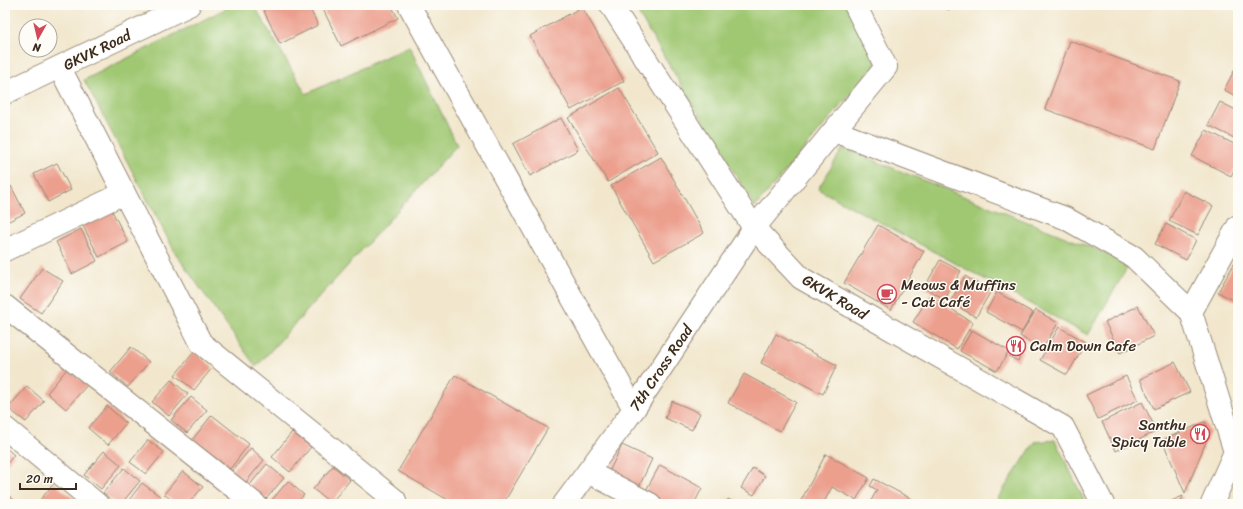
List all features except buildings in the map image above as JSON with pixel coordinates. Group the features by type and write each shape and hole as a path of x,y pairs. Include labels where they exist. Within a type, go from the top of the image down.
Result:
{"street":[{"name":"GKVK Road","path":"5,93 60,68 188,5"},
{"path":"409,5 634,409"},
{"name":"GKVK Road","path":"611,5 754,228 801,278 1063,427 1103,504"},
{"name":"7th Cross Road","path":"564,504 634,409 754,228 886,67 855,5"},
{"path":"60,68 201,343 396,500 393,504"},
{"path":"834,131 1065,218 1134,258 1191,312 1237,452 1212,504"},
{"path":"5,250 124,193"},
{"path":"1191,312 1238,226"},
{"path":"5,306 255,504"},
{"path":"5,428 97,504"},
{"path":"588,472 650,504"}],"green space":[{"path":"233,5 254,5 306,94 409,46 457,145 256,367 176,254 84,80"},
{"path":"633,5 847,5 877,63 755,207"},
{"path":"843,148 1130,263 1088,335 818,189"},
{"path":"1055,440 1086,504 994,504 1035,442"}],"railway":[{"path":"5,8 11,5"}],"place":[{"name":"Meows & Muffins - Cat Café","path":"887,294"},
{"name":"Calm Down Cafe","path":"1016,346"},
{"name":"Santhu Spicy Table","path":"1200,434"}]}
